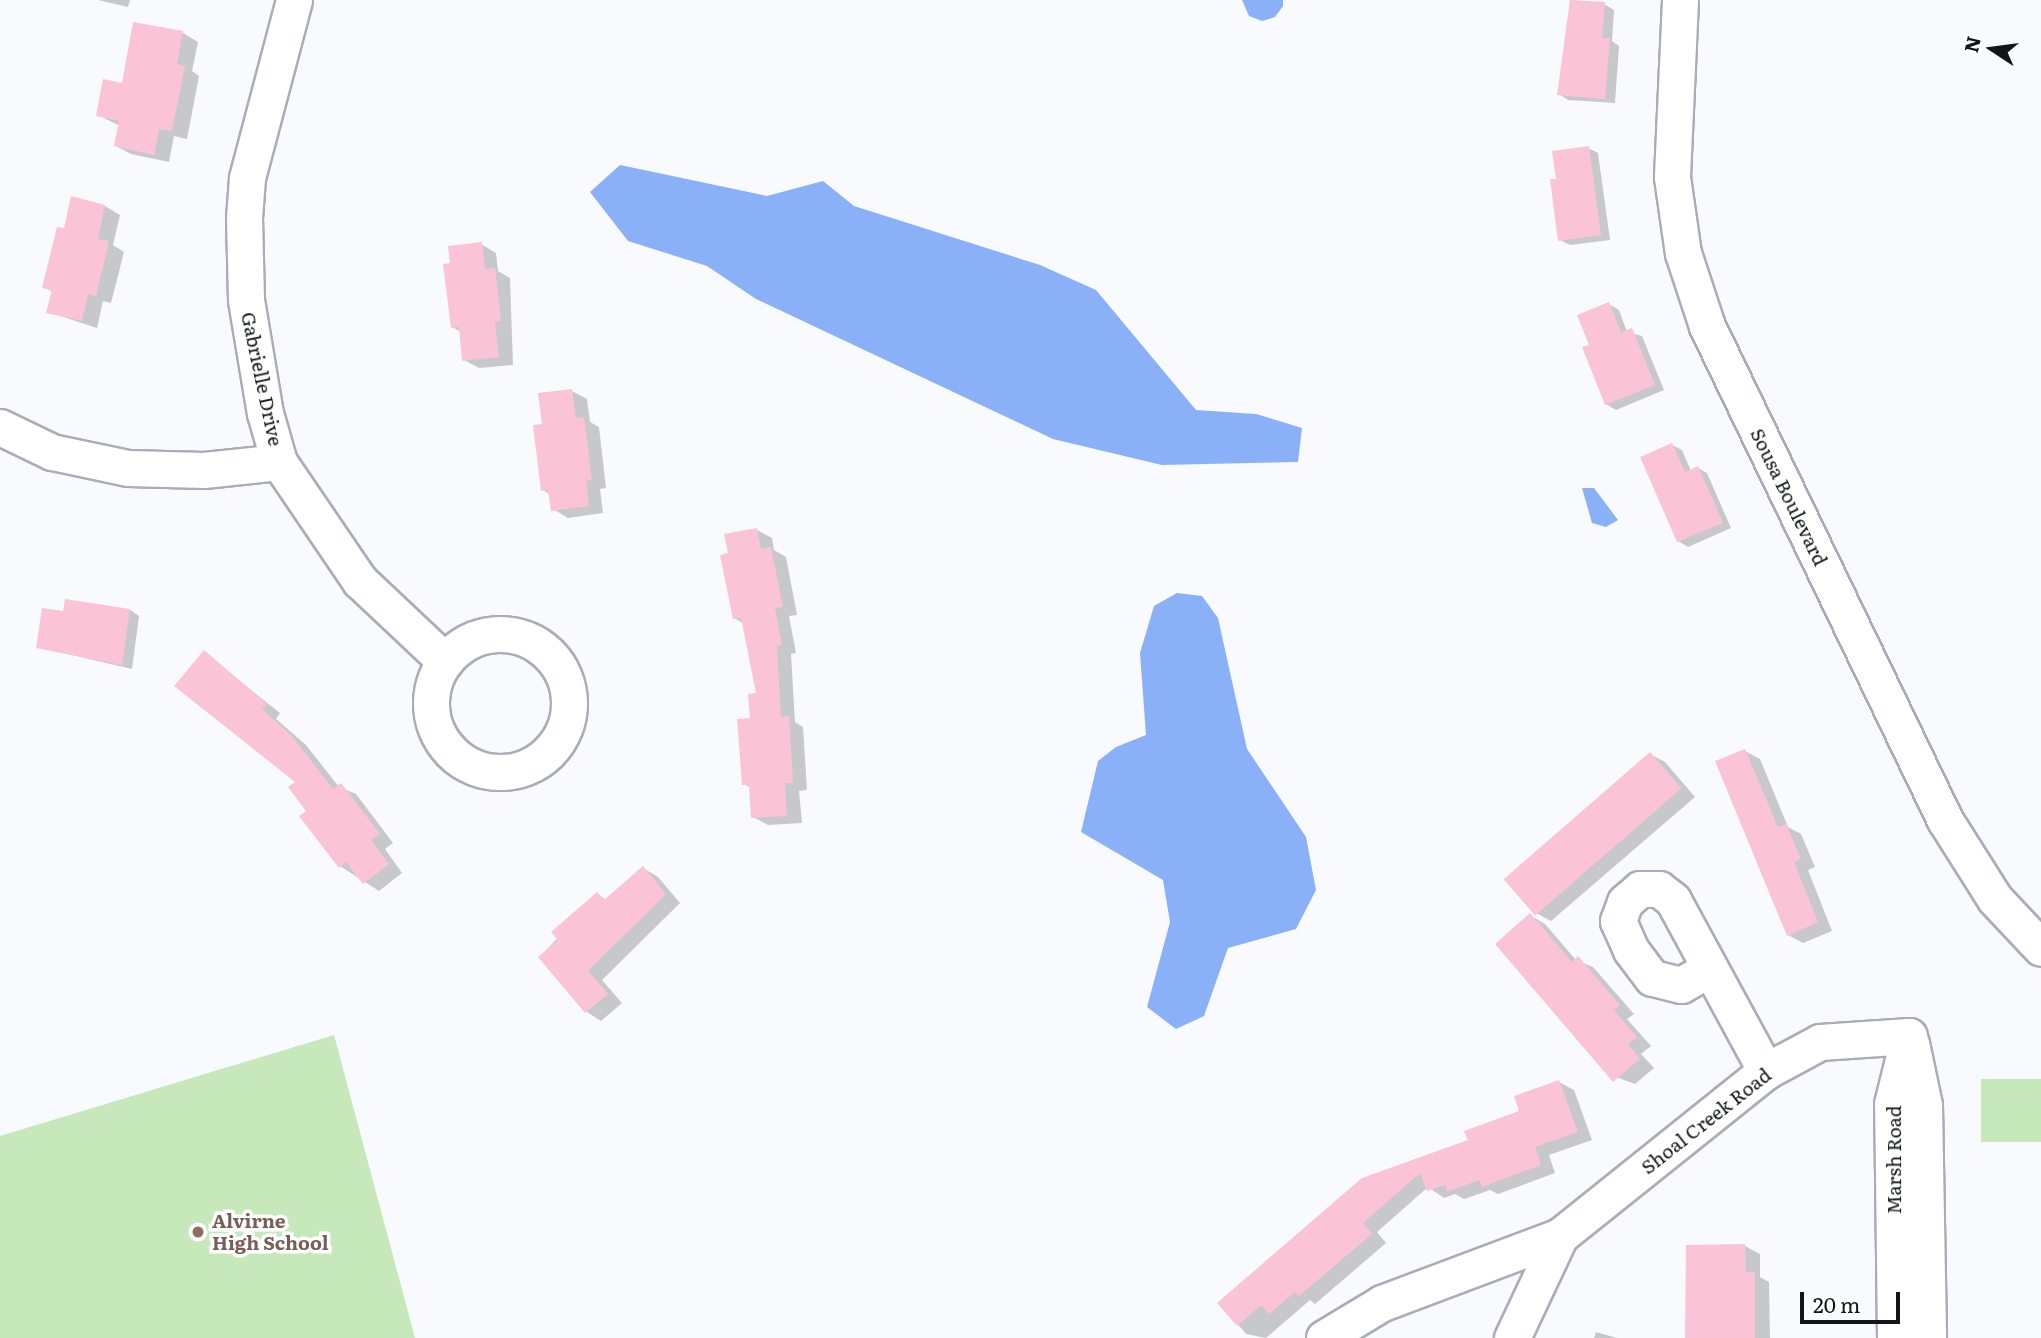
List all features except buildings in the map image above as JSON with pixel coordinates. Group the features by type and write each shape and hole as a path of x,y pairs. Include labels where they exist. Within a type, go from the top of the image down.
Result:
{"street":[{"name":"Gabrielle Drive","path":"294,0 247,178 244,218 250,339 279,462 360,581 445,661"},
{"name":"Sousa Boulevard","path":"1680,0 1672,177 1683,253 1707,326 1945,820 1995,899 2041,948"},
{"path":"0,427 52,452 128,468 204,470 279,462"},
{"path":"1707,970 1766,1071"},
{"name":"Shoal Creek Road","path":"1324,1338 1382,1303 1560,1236 1766,1071 1820,1042 1909,1036"},
{"name":"Marsh Road","path":"1895,1338 1892,1104 1909,1036"},
{"name":"Marsh Road","path":"1909,1036 1924,1105 1928,1338"},
{"name":"Shoal Creek Road","path":"1512,1338 1560,1236"}],"green space":[{"name":"Alvirne High School","path":"334,1035 415,1338 0,1338 0,1136"},
{"path":"1981,1079 2041,1079 2041,1142 1981,1142"}],"water":[{"path":"1242,0 1283,0 1283,6 1275,17 1262,21 1249,16"},
{"path":"620,165 767,196 823,181 854,206 1040,265 1096,290 1196,410 1256,414 1302,428 1298,462 1162,465 1053,439 756,299 707,266 628,241 590,192"},
{"path":"1582,488 1594,488 1618,520 1606,527 1592,523"},
{"path":"1177,593 1202,596 1218,618 1247,749 1306,837 1316,890 1296,929 1228,948 1204,1016 1176,1029 1147,1007 1170,922 1163,880 1081,832 1098,761 1116,747 1146,735 1140,653 1154,606"}],"place":[{"name":"Alvirne High School","path":"198,1232"}]}
